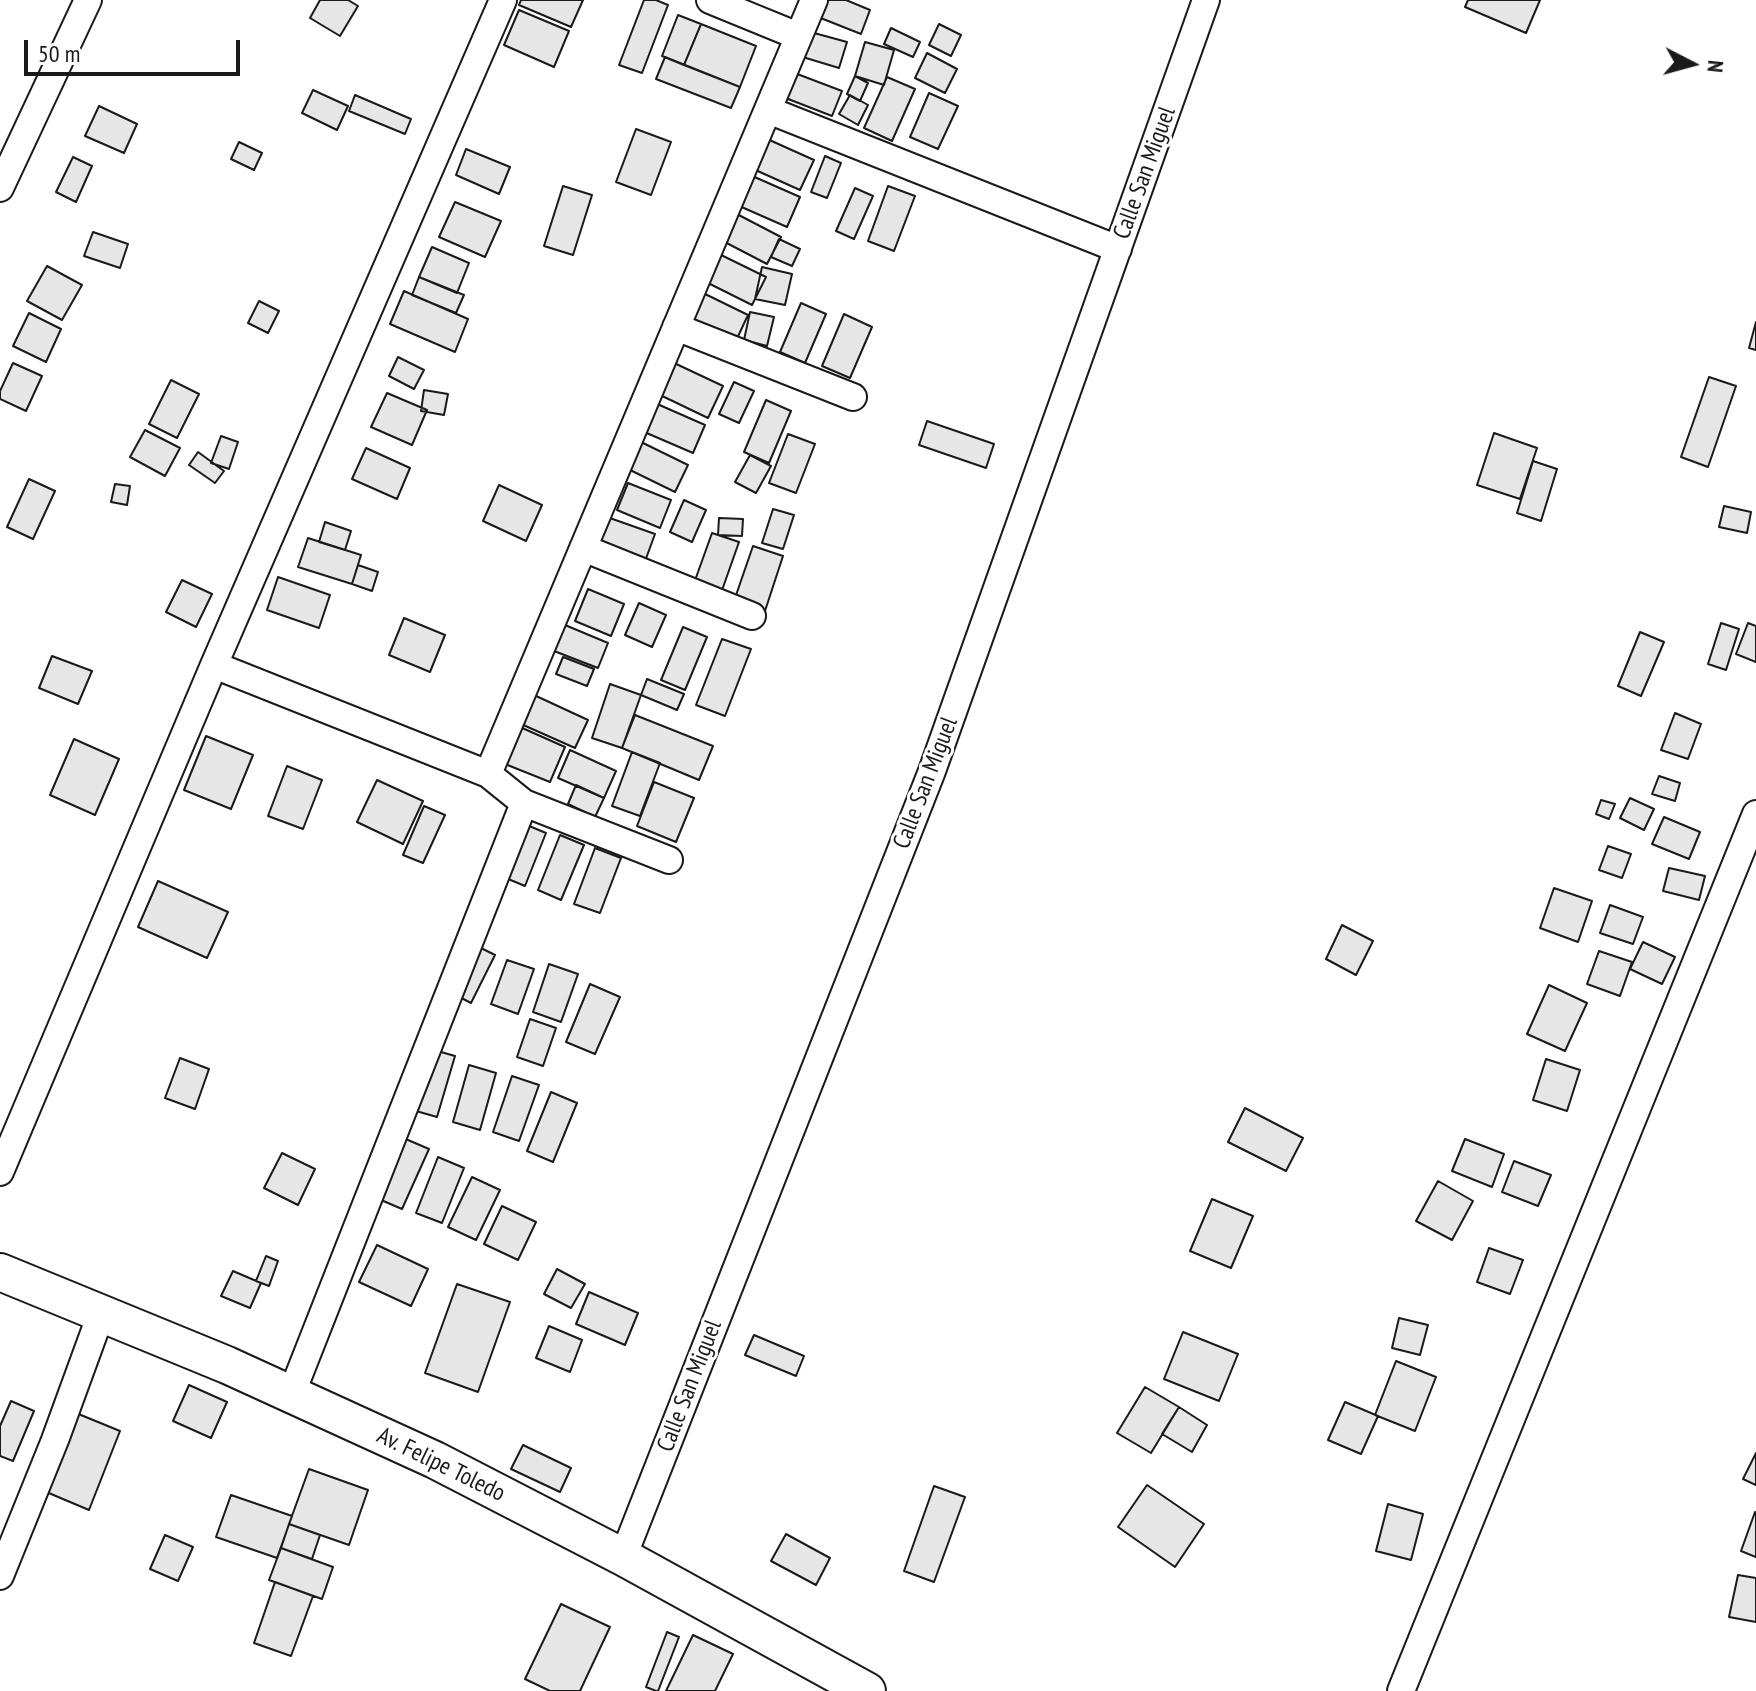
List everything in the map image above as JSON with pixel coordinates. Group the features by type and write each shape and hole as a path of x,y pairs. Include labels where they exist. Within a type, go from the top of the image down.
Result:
{"main road":[{"name":"Av. Felipe Toledo","path":"0,1272 227,1365 435,1460 623,1557 867,1691"}],"street":[{"path":"0,188 88,0"},
{"path":"0,1172 214,665 503,0"},
{"path":"710,0 798,36"},
{"path":"488,774 814,0"},
{"name":"Calle San Miguel","path":"623,1557 932,771 1206,0"},
{"path":"768,110 1118,249"},
{"path":"676,327 853,397"},
{"path":"583,548 752,616"},
{"path":"214,665 488,774 524,803 669,860"},
{"path":"291,1395 524,803"},
{"path":"1401,1691 1756,814"},
{"path":"0,1576 55,1440 101,1314"}],"building":[{"path":"320,0 348,0 358,6 340,36 310,18"},
{"path":"521,0 583,0 571,27 519,5"},
{"path":"644,0 656,0 668,5 642,73 619,65"},
{"path":"819,0 846,0 870,10 861,34 813,15"},
{"path":"1468,0 1540,0 1526,33 1465,7"},
{"path":"519,10 569,31 554,67 504,45"},
{"path":"678,15 701,24 684,65 662,56"},
{"path":"701,24 756,46 740,87 684,65"},
{"path":"939,24 961,35 951,56 929,45"},
{"path":"891,28 920,42 913,57 884,44"},
{"path":"803,30 847,42 839,68 796,55"},
{"path":"865,42 894,50 884,85 855,76"},
{"path":"927,53 957,69 945,93 915,78"},
{"path":"665,57 740,87 731,108 656,79"},
{"path":"792,72 842,91 832,116 783,97"},
{"path":"855,76 868,83 860,101 847,94"},
{"path":"887,77 915,89 892,141 864,128"},
{"path":"313,90 348,106 337,130 302,113"},
{"path":"929,93 958,106 938,149 910,137"},
{"path":"355,95 411,119 405,134 349,111"},
{"path":"850,95 868,105 858,125 839,114"},
{"path":"99,106 137,124 124,153 85,136"},
{"path":"636,129 671,142 651,195 616,182"},
{"path":"765,138 814,160 800,190 751,168"},
{"path":"239,142 262,153 254,170 231,159"},
{"path":"466,149 510,167 499,194 456,175"},
{"path":"825,156 841,163 827,198 811,192"},
{"path":"73,157 92,166 76,202 56,192"},
{"path":"750,175 800,197 787,227 737,205"},
{"path":"563,186 592,195 573,255 544,246"},
{"path":"888,186 915,196 894,251 868,241"},
{"path":"855,188 873,196 854,239 836,231"},
{"path":"455,202 501,221 485,257 439,237"},
{"path":"733,212 781,237 767,264 719,239"},
{"path":"93,232 128,244 120,268 84,256"},
{"path":"779,239 800,249 792,266 771,257"},
{"path":"432,247 469,263 457,293 419,277"},
{"path":"715,252 766,277 752,305 702,280"},
{"path":"47,266 82,285 62,320 27,301"},
{"path":"762,267 792,274 785,305 755,299"},
{"path":"419,277 464,295 456,313 412,295"},
{"path":"404,291 468,319 455,352 390,324"},
{"path":"699,291 748,315 734,345 684,320"},
{"path":"259,301 279,311 268,333 248,323"},
{"path":"801,303 826,314 805,363 780,352"},
{"path":"750,312 774,317 767,346 744,340"},
{"path":"29,313 61,329 46,362 13,346"},
{"path":"844,314 872,327 850,378 822,366"},
{"path":"1756,322 1756,350 1749,348"},
{"path":"398,357 424,370 414,389 389,376"},
{"path":"672,362 723,386 708,418 658,394"},
{"path":"13,363 42,376 26,411 0,399 0,391"},
{"path":"1709,377 1736,386 1708,467 1681,457"},
{"path":"171,380 199,394 177,438 149,424"},
{"path":"734,382 754,391 739,423 719,414"},
{"path":"424,390 448,394 444,415 421,411"},
{"path":"387,393 427,410 412,445 371,427"},
{"path":"766,400 791,411 769,463 744,452"},
{"path":"655,403 705,425 693,453 642,431"},
{"path":"927,421 994,444 986,468 919,445"},
{"path":"145,430 180,448 165,476 130,457"},
{"path":"1494,433 1537,448 1520,499 1477,485"},
{"path":"788,434 815,444 796,493 769,483"},
{"path":"221,436 238,442 229,469 211,463"},
{"path":"639,441 688,465 675,492 626,468"},
{"path":"366,448 410,468 397,499 352,479"},
{"path":"198,452 224,471 215,483 189,465"},
{"path":"750,455 771,466 756,493 735,482"},
{"path":"1533,461 1557,469 1541,521 1517,513"},
{"path":"29,479 55,491 33,539 7,527"},
{"path":"628,483 671,500 660,528 617,510"},
{"path":"115,484 130,486 127,505 111,502"},
{"path":"499,485 542,505 526,541 483,521"},
{"path":"684,500 706,510 692,542 670,532"},
{"path":"1724,506 1751,512 1747,533 1719,527"},
{"path":"773,509 794,515 783,549 762,543"},
{"path":"607,517 655,534 644,564 596,546"},
{"path":"719,518 743,519 742,536 718,535"},
{"path":"325,522 351,531 345,550 319,542"},
{"path":"712,533 739,542 720,596 693,586"},
{"path":"308,538 361,555 352,584 298,567"},
{"path":"753,546 783,556 765,611 734,601"},
{"path":"358,565 378,572 372,591 352,584"},
{"path":"278,577 330,595 319,628 267,610"},
{"path":"182,580 212,594 196,627 166,612"},
{"path":"588,589 624,604 611,636 575,621"},
{"path":"639,603 666,615 652,647 625,635"},
{"path":"404,618 445,635 430,672 389,655"},
{"path":"1721,623 1739,629 1726,670 1708,664"},
{"path":"1748,623 1756,626 1756,662 1736,654"},
{"path":"565,625 608,643 598,668 554,651"},
{"path":"683,627 707,637 685,690 661,680"},
{"path":"1640,632 1664,642 1641,696 1618,686"},
{"path":"722,639 751,649 725,716 696,705"},
{"path":"52,656 92,671 78,704 39,688"},
{"path":"563,657 594,669 587,686 556,674"},
{"path":"647,679 684,694 677,710 641,695"},
{"path":"610,684 641,695 622,748 592,738"},
{"path":"534,695 588,720 575,748 521,724"},
{"path":"1675,713 1701,724 1688,759 1661,750"},
{"path":"635,715 713,746 699,780 622,748"},
{"path":"520,727 565,747 550,782 505,764"},
{"path":"206,736 253,755 231,809 184,790"},
{"path":"74,739 119,759 95,815 50,795"},
{"path":"570,750 616,771 604,798 558,778"},
{"path":"632,752 660,763 640,816 612,806"},
{"path":"287,766 322,780 303,829 268,816"},
{"path":"1659,776 1680,783 1675,801 1652,794"},
{"path":"377,780 423,801 403,844 357,822"},
{"path":"654,782 694,798 676,842 637,826"},
{"path":"576,785 604,798 595,817 568,804"},
{"path":"1630,798 1654,809 1644,830 1620,818"},
{"path":"1601,800 1615,804 1609,819 1596,814"},
{"path":"424,806 445,815 423,863 403,855"},
{"path":"1664,817 1700,832 1689,859 1652,844"},
{"path":"522,823 546,833 525,886 501,876"},
{"path":"560,835 584,845 561,900 538,890"},
{"path":"1608,846 1631,854 1622,878 1599,870"},
{"path":"595,848 621,858 600,913 574,904"},
{"path":"1669,868 1705,876 1699,900 1663,891"},
{"path":"158,881 228,912 207,958 138,927"},
{"path":"1554,888 1592,901 1578,942 1540,928"},
{"path":"1610,905 1643,917 1633,944 1600,933"},
{"path":"1342,925 1373,941 1356,975 1326,959"},
{"path":"467,941 495,955 471,1003 444,989"},
{"path":"1643,942 1675,957 1662,984 1630,969"},
{"path":"1599,951 1632,962 1620,996 1587,984"},
{"path":"507,960 534,969 518,1014 491,1004"},
{"path":"549,964 578,974 561,1022 533,1012"},
{"path":"590,984 620,997 595,1054 566,1042"},
{"path":"1549,985 1587,1003 1565,1051 1527,1034"},
{"path":"530,1019 556,1028 543,1066 517,1057"},
{"path":"427,1048 455,1056 437,1117 409,1109"},
{"path":"180,1058 209,1069 195,1109 165,1098"},
{"path":"1546,1059 1580,1070 1567,1111 1533,1100"},
{"path":"469,1065 496,1073 480,1130 453,1122"},
{"path":"512,1076 539,1085 519,1141 493,1132"},
{"path":"551,1092 577,1103 553,1162 527,1151"},
{"path":"1245,1108 1303,1138 1286,1171 1228,1142"},
{"path":"401,1137 429,1149 402,1209 374,1197"},
{"path":"1465,1139 1504,1154 1492,1187 1452,1171"},
{"path":"282,1153 315,1169 298,1205 264,1188"},
{"path":"438,1157 464,1168 442,1223 416,1213"},
{"path":"1514,1161 1551,1175 1538,1206 1502,1192"},
{"path":"472,1177 500,1190 476,1240 448,1227"},
{"path":"1438,1181 1473,1201 1452,1240 1416,1221"},
{"path":"1212,1199 1253,1216 1231,1268 1190,1251"},
{"path":"502,1206 536,1222 518,1260 484,1244"},
{"path":"377,1245 428,1269 411,1306 359,1282"},
{"path":"1489,1248 1523,1260 1510,1294 1477,1282"},
{"path":"266,1256 278,1261 269,1286 256,1281"},
{"path":"557,1269 585,1284 571,1308 544,1294"},
{"path":"233,1271 261,1283 250,1308 221,1296"},
{"path":"457,1284 510,1302 478,1392 425,1373"},
{"path":"589,1292 638,1313 625,1345 576,1324"},
{"path":"1399,1318 1428,1325 1420,1355 1392,1348"},
{"path":"549,1326 582,1340 570,1372 536,1358"},
{"path":"1183,1332 1238,1354 1219,1401 1164,1379"},
{"path":"754,1335 804,1356 796,1376 745,1355"},
{"path":"1396,1361 1436,1377 1415,1431 1375,1415"},
{"path":"189,1385 227,1402 211,1438 173,1421"},
{"path":"1145,1387 1179,1407 1151,1453 1117,1433"},
{"path":"11,1401 34,1411 13,1461 0,1456 0,1426"},
{"path":"1345,1402 1378,1416 1361,1454 1328,1440"},
{"path":"1179,1407 1207,1425 1192,1452 1162,1434"},
{"path":"76,1413 120,1431 89,1510 44,1491"},
{"path":"523,1445 571,1468 560,1492 511,1469"},
{"path":"1756,1453 1756,1485 1743,1479"},
{"path":"309,1469 368,1490 349,1545 289,1524"},
{"path":"1147,1485 1204,1524 1175,1567 1118,1527"},
{"path":"934,1486 965,1497 934,1582 904,1571"},
{"path":"231,1495 292,1516 277,1558 216,1537"},
{"path":"1388,1504 1423,1514 1411,1560 1376,1551"},
{"path":"1756,1513 1756,1557 1741,1551"},
{"path":"289,1524 320,1535 312,1559 281,1548"},
{"path":"786,1534 830,1558 816,1585 771,1561"},
{"path":"165,1535 193,1547 178,1581 150,1569"},
{"path":"281,1548 333,1567 322,1599 269,1580"},
{"path":"1738,1575 1756,1578 1756,1622 1729,1617"},
{"path":"275,1582 313,1596 291,1656 254,1643"},
{"path":"561,1604 610,1627 580,1691 550,1691 525,1679"},
{"path":"667,1632 679,1637 656,1691 646,1687"},
{"path":"693,1635 733,1654 715,1691 666,1691"}]}
